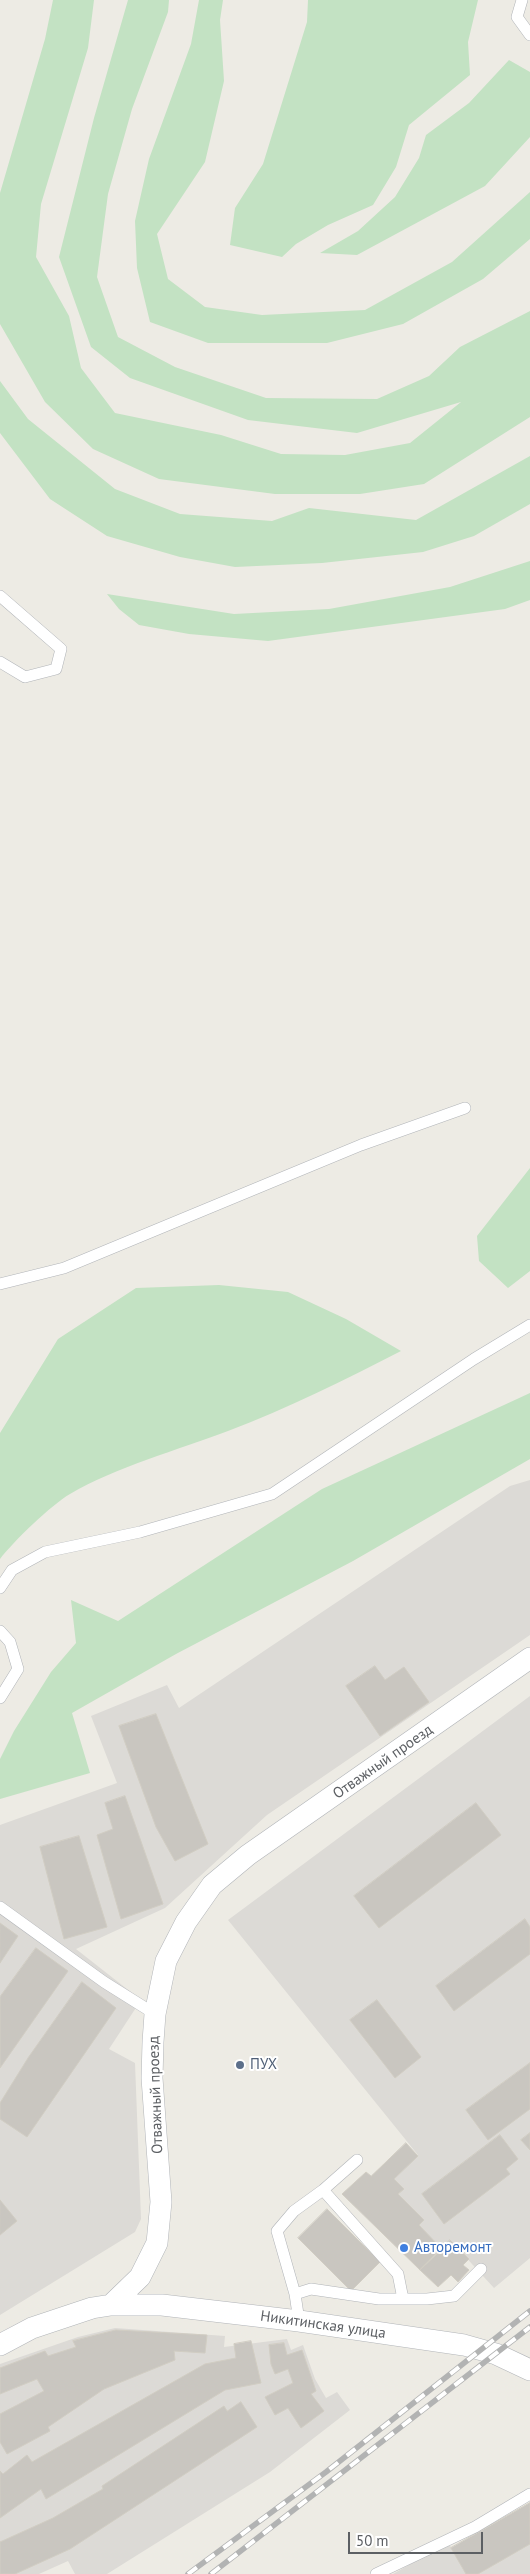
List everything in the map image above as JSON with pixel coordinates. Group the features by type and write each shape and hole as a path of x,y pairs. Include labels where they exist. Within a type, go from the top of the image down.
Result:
{"street":[{"name":"Отважный проезд","path":"110,2305 140,2277 157,2242 161,2202 152,2078 155,2014 166,1960 186,1922 212,1885 248,1855 530,1658"},
{"name":"Никитинская улица","path":"110,2305 162,2305 299,2321 464,2345 496,2354 530,2370"},
{"path":"0,2345 32,2328 92,2308 110,2305"}],"lane":[{"path":"522,0 517,17 530,35"},
{"path":"0,596 60,649 56,669 25,677 0,662"},
{"path":"0,1284 64,1268 361,1145 465,1108"},
{"path":"0,1588 12,1570 46,1552 140,1532 272,1494 474,1359 530,1325"},
{"path":"0,1631 10,1642 18,1669 0,1698"},
{"path":"0,1907 104,1982 155,2014"},
{"path":"299,2321 295,2294 277,2231 294,2211 323,2190 358,2160"},
{"path":"323,2190 398,2274 403,2299"},
{"path":"295,2294 311,2289 379,2299 454,2296 481,2269"},
{"path":"376,2574 475,2527 530,2494"}],"shaded area":[{"path":"530,1480 530,1635 267,1815 165,1908 76,1949 141,2000 109,2049 135,2063 141,2219 135,2232 0,2315 0,1825 117,1783 91,1716 167,1685 179,1708 510,1486"},
{"path":"530,1696 530,2258 494,2288 450,2240 442,2249 419,2225 424,2220 398,2194 403,2189 394,2179 418,2155 228,1920"},
{"path":"115,2328 225,2336 224,2347 287,2339 291,2350 303,2345 315,2379 326,2398 337,2392 350,2410 270,2472 107,2574 75,2574 68,2561 39,2574 0,2574 0,2364 78,2337"},
{"path":"530,2503 530,2574 393,2574 447,2543 452,2548"}],"green space":[{"path":"53,0 94,0 88,48 41,204 36,257 69,316 81,368 115,413 221,435 281,454 345,455 410,443 461,402 357,433 248,420 130,378 91,347 59,257 94,118 128,0 169,0 168,12 132,109 108,194 97,277 118,337 175,367 266,398 377,399 429,376 460,347 530,311 530,417 424,484 360,494 275,494 159,479 93,449 45,402 0,324 0,193 45,39"},
{"path":"199,0 223,0 220,20 224,81 205,162 157,234 168,279 205,307 262,315 365,310 452,262 530,192 530,239 483,279 403,324 327,343 208,343 150,322 137,268 135,221 149,159 191,44"},
{"path":"308,0 478,0 468,42 470,75 409,125 396,167 373,205 328,225 296,244 282,257 230,245 235,208 263,164 307,22"},
{"path":"509,60 530,72 530,137 485,186 357,255 320,253 358,231 395,197 419,158 426,135 469,103"},
{"path":"0,381 28,419 115,489 180,514 272,521 309,508 416,520 530,456 530,504 474,536 423,552 322,563 235,567 180,557 107,536 50,499 0,433"},
{"path":"530,561 530,600 505,609 268,641 189,634 139,625 119,609 107,594 234,614 329,609 450,587"},
{"path":"530,1168 530,1271 508,1288 479,1261 477,1236"},
{"path":"219,1285 288,1292 346,1319 401,1351 272,1413 228,1431 127,1467 88,1484 53,1506 0,1559 0,1433 58,1339 136,1288"},
{"path":"530,1393 530,1459 353,1561 176,1654 72,1713 90,1773 0,1799 0,1759 14,1731 51,1672 76,1643 71,1600 118,1621 322,1489"}],"building":[{"path":"375,1666 385,1680 404,1667 429,1702 380,1736 346,1686"},
{"path":"156,1714 208,1844 175,1861 156,1827 119,1726"},
{"path":"125,1796 163,1904 121,1919 97,1835 113,1829 105,1803"},
{"path":"476,1803 501,1835 379,1928 354,1896"},
{"path":"79,1836 107,1927 64,1939 40,1847"},
{"path":"525,1919 530,1927 530,1954 454,2011 436,1986"},
{"path":"0,1923 18,1936 0,1963"},
{"path":"36,1948 68,1971 0,2068 0,1997"},
{"path":"82,1982 116,2008 27,2137 0,2119 0,2103 28,2058"},
{"path":"377,2000 421,2057 395,2078 350,2020"},
{"path":"530,2063 530,2109 488,2140 466,2110"},
{"path":"530,2133 530,2150 521,2140"},
{"path":"500,2135 518,2159 506,2169 510,2174 444,2224 422,2194"},
{"path":"406,2143 418,2156 394,2179 404,2189 398,2194 424,2220 419,2225 442,2249 420,2270 342,2194 366,2172 371,2176"},
{"path":"0,2200 17,2221 0,2235"},
{"path":"327,2209 380,2262 351,2291 298,2238"},
{"path":"450,2240 469,2259 463,2265 469,2270 458,2282 451,2275 438,2287 420,2270"},
{"path":"116,2330 207,2335 205,2353 174,2351 175,2360 104,2389 48,2427 50,2431 7,2454 0,2442 0,2414 44,2391 37,2379 0,2394 0,2368 45,2351 48,2356 76,2347 73,2341"},
{"path":"251,2341 261,2383 225,2390 46,2499 41,2489 0,2518 0,2471 3,2474 27,2455 32,2462 205,2364 236,2358 234,2344"},
{"path":"284,2343 287,2355 302,2350 316,2391 311,2394 324,2411 301,2428 288,2408 275,2415 265,2397 293,2383 288,2369 275,2374 271,2364 269,2345"},
{"path":"241,2402 257,2427 70,2549 15,2574 0,2574 0,2542 53,2518 103,2489 102,2486 224,2406 227,2411"},
{"path":"530,2503 530,2544 478,2574 466,2574 451,2548"}],"railway":[{"path":"188,2574 326,2472 530,2311"},
{"path":"211,2574 530,2327"}],"place":[{"name":"ПУХ","path":"240,2065"},
{"name":"Авторемонт","path":"404,2248"}]}
